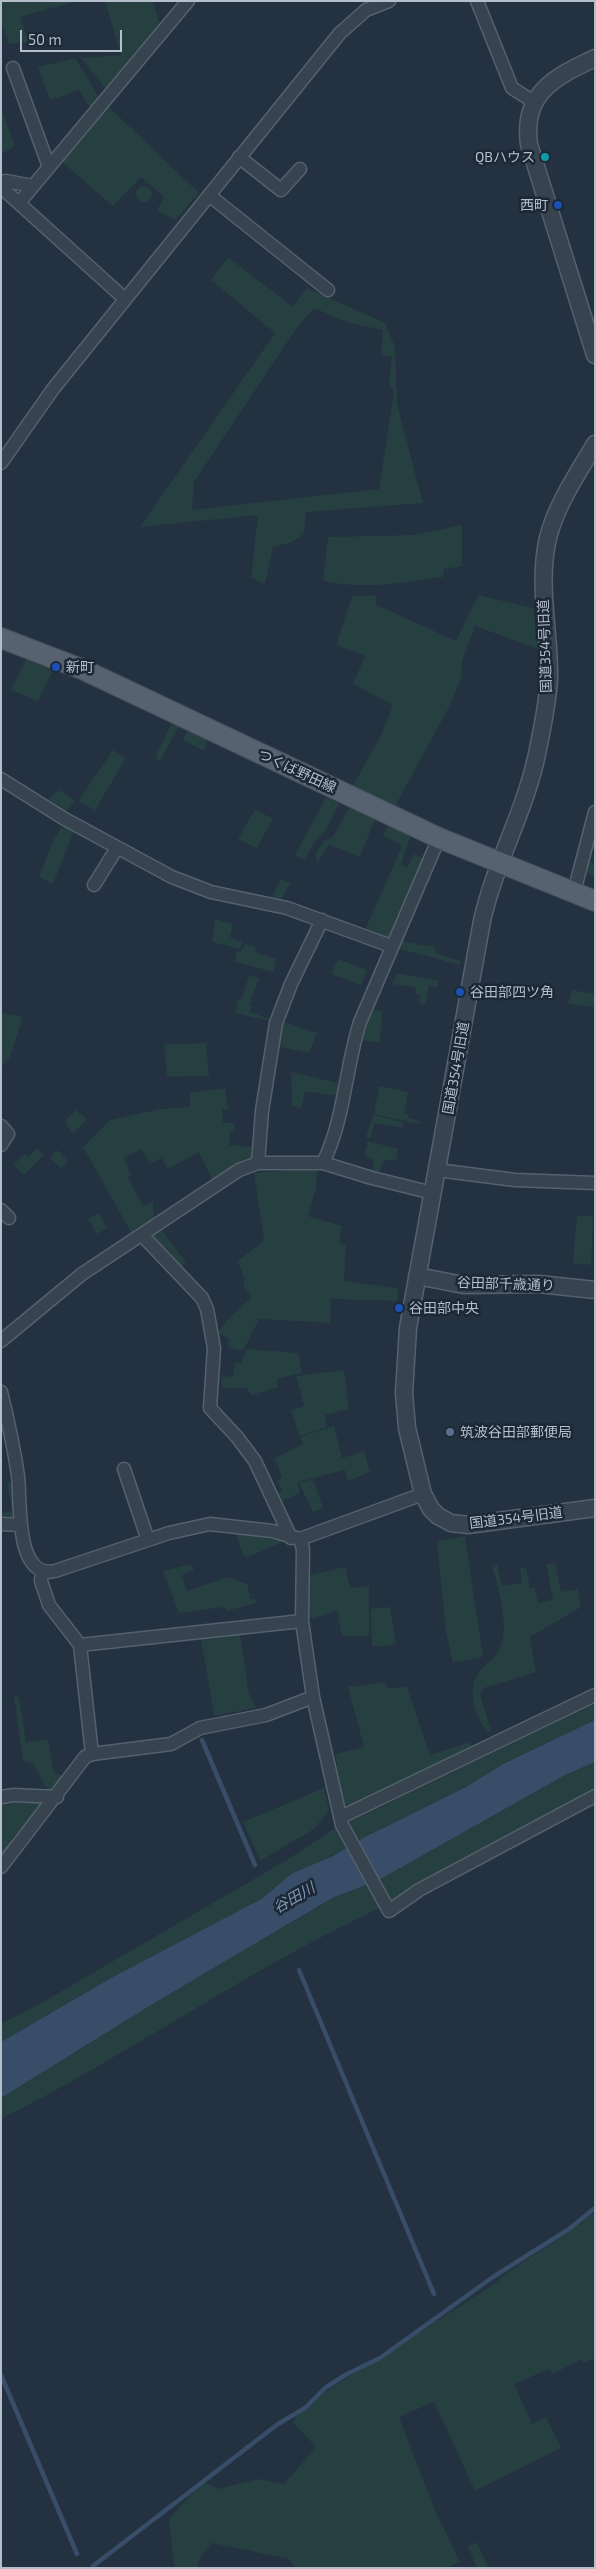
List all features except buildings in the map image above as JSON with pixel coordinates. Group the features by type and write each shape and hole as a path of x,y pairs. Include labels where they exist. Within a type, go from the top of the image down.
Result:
{"main road":[{"name":"つくば野田線","path":"1,638 84,670 439,838 595,901"}],"street":[{"path":"19,203 188,1"},
{"path":"1,462 47,397 340,32 366,10 389,1"},
{"path":"477,1 512,88 534,102"},
{"path":"595,58 545,86 534,102 528,132 529,144 595,355"},
{"path":"13,68 49,167"},
{"path":"239,157 281,190 300,169"},
{"path":"1,182 6,181 33,186"},
{"path":"1,186 125,299"},
{"path":"209,194 328,290"},
{"name":"国道354号旧道","path":"595,444 559,507 548,538 544,572 549,678 544,716 526,794 488,891 417,1276 404,1357 404,1393 407,1428 423,1494 427,1503 438,1516 456,1524 479,1524 595,1508"},
{"path":"1,779 116,848 172,877 210,892 287,908 391,946"},
{"path":"574,892 595,812"},
{"path":"323,1163 332,1143 342,1110 352,1045 391,946 439,838"},
{"path":"94,885 116,848"},
{"path":"258,1163 262,1111 276,1023 291,984 322,920"},
{"path":"1,1126 8,1134 1,1144"},
{"path":"1,1341 57,1292 239,1170 258,1163 323,1163 372,1178 433,1193"},
{"path":"438,1170 514,1180 595,1183"},
{"path":"142,1235 202,1298 207,1309 213,1340 210,1408 237,1437 255,1461 295,1538 303,1549 302,1621 313,1697 342,1821 389,1910 420,1890 593,1802"},
{"name":"谷田部千歳通り","path":"417,1276 464,1285 539,1284 595,1290"},
{"path":"1,1392 18,1477 20,1525 34,1566 42,1572 55,1571 148,1540 210,1524 272,1531 295,1538 423,1494"},
{"path":"124,1469 148,1540"},
{"path":"1,1524 20,1525"},
{"path":"42,1572 41,1581 49,1605 80,1645 92,1754"},
{"path":"80,1645 302,1621"},
{"path":"342,1821 595,1696"},
{"path":"1,1867 56,1797 79,1762 92,1754 171,1744 200,1728 266,1715 313,1697"},
{"path":"1,1797 56,1797"}],"green space":[{"path":"1,1 77,1 20,17 29,42 9,44 1,23"},
{"path":"105,1 153,1 160,25 106,89 81,58 121,55"},
{"path":"75,58 99,97 90,108 79,90 50,100 38,67"},
{"path":"109,107 199,193 175,220 157,210 164,197 141,177 113,206 62,162"},
{"path":"1,108 15,146 1,154"},
{"path":"141,186 147,186 152,191 150,200 141,202 136,197 136,191"},
{"path":"228,257 293,307 307,288 385,323 395,347 397,404 423,503 306,512 304,534 292,542 273,547 265,584 251,578 258,515 140,527 275,333 211,280","holes":["314,308 349,323 383,330 381,355 392,357 389,385 394,392 379,489 192,510 194,482 296,329"]},
{"path":"462,525 462,566 444,569 443,577 368,585 338,584 323,581 328,537 414,535"},
{"path":"376,595 376,609 377,605 456,641 478,595 533,608 539,649 475,626 462,661 461,679 448,709 394,808 351,789 380,737 393,705 353,684 365,656 336,645 352,596"},
{"path":"27,657 54,668 38,701 11,690"},
{"path":"172,722 179,726 160,761 155,758"},
{"path":"191,730 207,739 204,751 183,740 186,733"},
{"path":"113,750 126,758 95,810 78,801"},
{"path":"59,790 75,801 65,813 46,801"},
{"path":"326,797 339,804 326,830 317,839 304,860 295,855"},
{"path":"350,807 375,819 360,857 329,845 317,863 315,854 324,841 332,838"},
{"path":"255,809 273,819 257,848 238,839"},
{"path":"63,824 74,831 53,884 39,877 53,841"},
{"path":"388,825 411,835 401,864 407,868 414,854 426,859 391,939 384,939 365,930 402,846 383,835"},
{"path":"588,861 595,864 595,877 584,872"},
{"path":"281,879 291,884 279,901 270,900"},
{"path":"215,919 233,924 230,937 242,942 240,949 212,942"},
{"path":"399,941 435,947 436,953 460,961 460,965 396,948"},
{"path":"245,944 256,947 255,952 276,959 274,972 235,962 237,951 241,952"},
{"path":"338,959 367,970 361,985 331,974"},
{"path":"397,973 438,981 438,988 429,986 425,1005 419,1004 420,995 415,994 416,988 392,984"},
{"path":"249,975 259,978 249,1005 252,1006 250,1012 270,1019 270,1021 235,1013 238,999 242,999"},
{"path":"572,990 595,994 595,1007 568,1004"},
{"path":"369,1008 382,1011 380,1043 359,1040"},
{"path":"1,1013 23,1017 10,1057 1,1067"},
{"path":"281,1021 317,1033 309,1053 276,1046"},
{"path":"206,1043 209,1076 167,1077 164,1044"},
{"path":"291,1072 338,1083 341,1097 305,1091 301,1109 292,1106"},
{"path":"379,1086 408,1092 404,1113 408,1115 408,1118 420,1121 419,1124 374,1114"},
{"path":"225,1088 228,1110 222,1109 223,1123 234,1123 235,1131 230,1132 229,1145 254,1147 253,1157 214,1183 199,1152 168,1169 161,1158 150,1164 142,1149 124,1158 131,1175 128,1178 143,1206 153,1201 154,1218 132,1234 83,1147 110,1120 160,1109 190,1107 190,1093"},
{"path":"76,1110 87,1119 73,1133 67,1126 66,1120"},
{"path":"373,1115 403,1122 402,1128 375,1123 370,1139 366,1137"},
{"path":"368,1141 398,1149 396,1161 384,1160 378,1175 372,1173 374,1162 371,1158 364,1155"},
{"path":"37,1148 44,1155 24,1175 13,1165 25,1154 28,1157"},
{"path":"57,1150 68,1161 61,1168 50,1158"},
{"path":"317,1169 316,1188 308,1216 342,1226 339,1243 346,1245 344,1281 398,1288 397,1301 331,1299 330,1323 259,1319 243,1351 228,1347 229,1339 218,1333 226,1321 252,1297 243,1285 244,1278 238,1261 264,1240 254,1173"},
{"path":"99,1213 107,1228 97,1234 88,1219"},
{"path":"577,1216 593,1216 591,1265 573,1263"},
{"path":"161,1229 186,1263 179,1269 150,1236"},
{"path":"246,1349 298,1353 302,1373 277,1379 278,1387 252,1395 246,1388 221,1388 222,1377 233,1376 235,1363 241,1363"},
{"path":"344,1370 349,1409 325,1415 327,1427 299,1436 291,1410 304,1406 296,1376"},
{"path":"334,1426 342,1458 364,1451 370,1472 348,1481 345,1470 298,1482 300,1493 277,1503 275,1495 282,1491 277,1480 282,1478 275,1458 303,1444 300,1437"},
{"path":"313,1479 323,1508 313,1512 299,1483"},
{"path":"13,1481 16,1514 10,1519 1,1518 1,1513 12,1511 7,1482"},
{"path":"235,1532 283,1542 248,1557 243,1555"},
{"path":"465,1536 483,1657 453,1663 446,1631 437,1541"},
{"path":"555,1563 561,1592 578,1589 581,1607 530,1637 536,1672 484,1688 480,1694 492,1734 486,1730 478,1716 473,1698 473,1690 477,1675 497,1654 503,1636 502,1605 492,1565 497,1564 502,1586 522,1583 520,1568 526,1567 530,1588 535,1588 538,1603 553,1600 546,1564"},
{"path":"191,1564 194,1570 182,1575 187,1591 227,1577 247,1584 251,1599 255,1599 256,1603 227,1611 224,1607 179,1613 163,1571"},
{"path":"345,1567 350,1588 369,1586 369,1636 342,1636 337,1610 313,1619 309,1617 310,1575"},
{"path":"390,1607 396,1644 372,1647 371,1609"},
{"path":"240,1635 249,1694 256,1708 214,1716 201,1639"},
{"path":"386,1682 387,1688 407,1687 430,1755 471,1742 470,1750 352,1807 345,1804 341,1794 335,1754 364,1747 348,1687"},
{"path":"14,1696 19,1697 26,1742 48,1739 54,1773 63,1776 51,1792 44,1785 34,1764 23,1761"},
{"path":"595,1703 595,1720 505,1763 464,1788 358,1841 347,1823"},
{"path":"595,1762 595,1789 390,1903 379,1880 565,1775"},
{"path":"324,1788 329,1810 314,1829 260,1861 243,1822"},
{"path":"42,1800 42,1805 1,1852 1,1805"},
{"path":"337,1827 348,1847 318,1863 291,1874 263,1898 111,1978 1,2042 1,2024 43,2002 285,1861"},
{"path":"367,1883 382,1907 285,1957 97,2067 1,2119 1,2098 151,2005 334,1897"},
{"path":"595,2212 595,2358 584,2363 582,2359 552,2374 549,2369 514,2384 532,2424 546,2417 561,2448 475,2491 434,2402 399,2417 435,2510 460,2562 446,2568 295,2568 289,2559 212,2543 199,2559 197,2568 174,2568 169,2518 204,2481 218,2489 258,2479 284,2484 316,2447 292,2422 315,2398 490,2287"},
{"path":"476,2542 489,2568 477,2568 468,2547"}],"water":[{"name":"谷田川","path":"595,1720 595,1762 565,1775 379,1880 334,1897 151,2005 1,2098 1,2042 111,1978 263,1898 291,1874 333,1856 363,1838 464,1788 505,1763"}],"waterway":[{"path":"202,1740 255,1865"},
{"path":"1,1855 13,1842"},
{"path":"299,1970 434,2294"},
{"path":"93,2566 278,2424 305,2408 325,2388 347,2374 380,2358 493,2277 569,2229 595,2208"},
{"path":"1,2375 77,2554"}],"place":[{"name":"QBハウス","path":"545,157"},
{"name":"西町","path":"558,205"},
{"name":"新町","path":"56,667"},
{"name":"谷田部四ツ角","path":"460,992"},
{"name":"谷田部中央","path":"399,1308"},
{"name":"筑波谷田部郵便局","path":"450,1432"}]}
